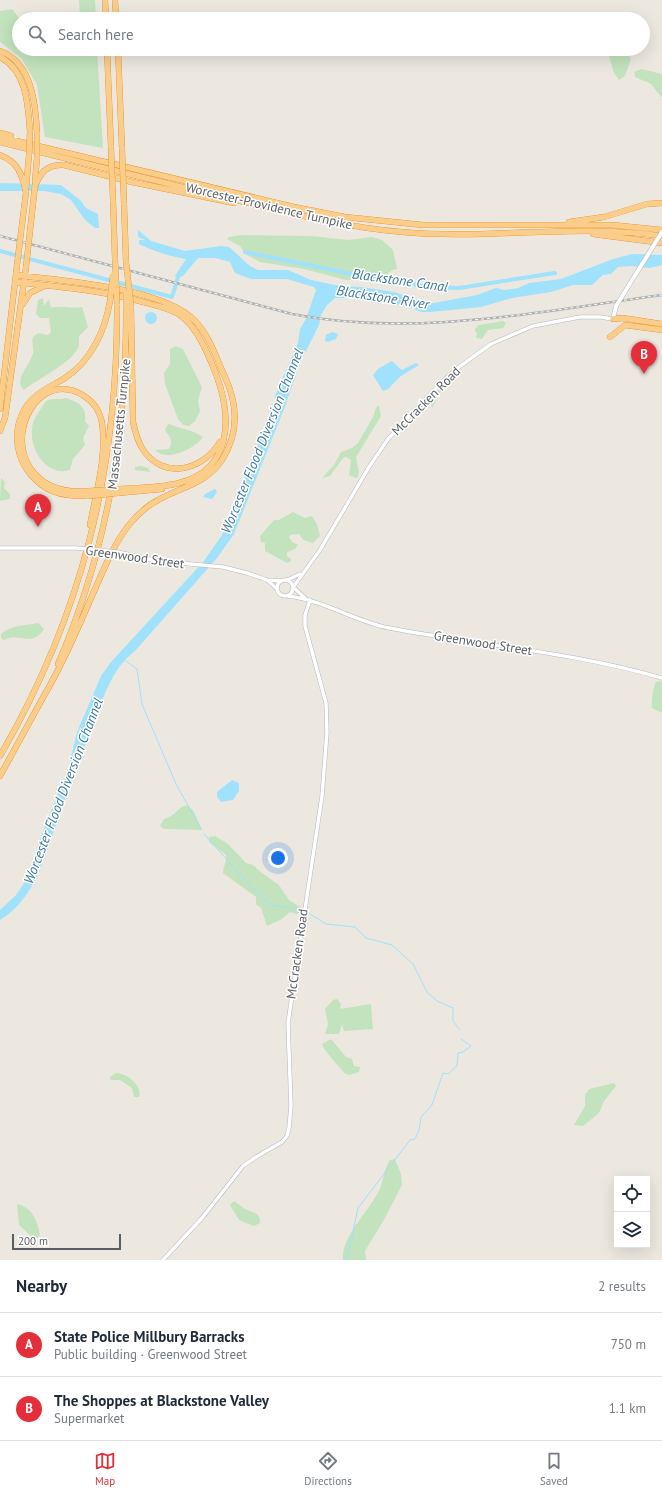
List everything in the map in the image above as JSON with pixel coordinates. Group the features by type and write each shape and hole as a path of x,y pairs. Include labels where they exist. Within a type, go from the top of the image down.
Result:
{"highway":[{"path":"105,0 106,12"},
{"path":"116,0 116,12"},
{"path":"0,50 17,62 25,75 35,109 37,134 36,179 26,267 5,418 0,431"},
{"name":"Massachusetts Turnpike","path":"0,756 32,696 59,636 89,546 106,468 114,411 117,304 107,56"},
{"name":"Massachusetts Turnpike","path":"0,776 44,694 65,649 82,604 101,540 111,497 125,390 129,306 118,56"},
{"path":"0,57 12,65 20,77 25,95 30,132 29,155 25,179 26,192 0,409"},
{"path":"0,133 49,148"},
{"name":"Worcester-Providence Turnpike","path":"0,137 253,197 345,217 423,225 612,225 662,231"},
{"name":"Worcester-Providence Turnpike","path":"0,142 329,222 402,232 440,234 606,231 662,236"},
{"path":"0,156 15,164 25,179"},
{"path":"36,179 47,167 64,165 147,185 250,207 268,208"},
{"path":"547,224 604,217 647,204 662,203"},
{"path":"531,232 602,234 662,243"},
{"path":"15,282 107,292 162,307 180,316 193,329 214,369 226,405 227,425 216,457 210,466 198,475 170,485 89,494 62,494 46,488 34,479 25,467 20,456 17,431 24,412 34,397 75,371 86,360 102,329 110,301 115,259"},
{"path":"16,275 96,285 162,300 181,309 194,319 208,338 231,390 236,408 235,430 227,451 212,471 194,485 159,500 148,507 129,526 115,548 67,655 44,694"},
{"path":"20,312 30,293 34,289 47,286"},
{"path":"129,306 133,422 136,437 142,448 149,457 161,466 183,469 202,462 218,446 226,431"},
{"path":"613,320 623,318 662,324"},
{"path":"613,320 625,325 662,330"},
{"path":"610,337 625,325"},
{"path":"89,494 72,492 53,486 42,480 27,463 21,442 24,422 36,402 48,394 62,390 81,394 96,408 102,422 101,463 90,529 89,546"},
{"path":"118,491 172,488 201,480"}],"main road":[{"path":"613,320 616,306 662,231"}],"street":[{"name":"McCracken Road","path":"294,587 301,573 324,545 384,445 397,428 443,381 482,350 501,339 533,326 585,316 613,320"},
{"name":"Greenwood Street","path":"0,548 76,548 117,552 158,561 212,566 246,572 267,580 282,581"},
{"name":"McCracken Road","path":"287,580 301,573"},
{"name":"Greenwood Street","path":"267,580 277,589"},
{"path":"287,580 294,587 292,593 288,596 281,595 277,589 278,584 287,580"},
{"name":"Greenwood Street","path":"294,587 308,599"},
{"name":"Greenwood Street","path":"288,596 308,599 382,626 562,655 662,678"},
{"name":"McCracken Road","path":"163,1260 202,1218 244,1166 256,1157 282,1142 289,1128 291,1106 288,1023 322,796 327,744 326,703 305,626 305,615 308,599"}],"green space":[{"path":"79,0 95,0 96,12 80,12"},
{"path":"12,9 14,12 12,12 12,51 0,42 0,11"},
{"path":"18,56 97,56 103,148 45,137 37,85"},
{"path":"609,56 629,56 631,59 625,76 619,80 614,73"},
{"path":"641,69 662,74 662,98 651,84 635,77 634,72"},
{"path":"241,235 311,236 349,240 372,237 382,240 393,250 397,269 392,270 384,278 346,280 304,269 260,262 245,254 240,246 227,239 229,237"},
{"path":"43,298 44,306 49,299 51,308 82,307 88,327 79,336 79,345 71,358 24,390 20,382 33,354 33,337 38,333 48,335 51,332 49,318 40,318 36,314 38,300"},
{"path":"503,321 506,323 503,328 488,330 482,339 476,338 477,333 474,330 479,325"},
{"path":"176,346 183,349 202,387 198,401 200,411 195,421 189,426 183,425 178,419 165,384 164,373 170,364 170,349"},
{"path":"441,387 443,388 432,408 431,404"},
{"path":"66,398 75,401 81,406 85,412 85,421 89,426 83,438 85,445 73,459 70,470 62,471 54,470 47,466 42,460 34,446 32,430 34,419 45,402 50,399"},
{"path":"379,405 381,416 356,457 359,472 358,477 356,478 349,475 351,460 346,457 343,458 330,476 322,478 334,465 341,452 352,448 358,443"},
{"path":"168,424 194,432 203,437 194,446 188,449 173,454 160,454 155,450 169,449 171,443 165,430"},
{"path":"141,466 148,468 150,472 135,470 135,467"},
{"path":"1,478 5,482 4,488 10,494 10,499 0,501"},
{"path":"293,512 305,518 312,516 317,524 320,536 313,543 303,540 299,534 290,535 289,537 292,542 298,545 295,549 287,552 287,556 291,559 291,561 287,563 265,551 265,543 261,542 260,536 274,520 279,520"},
{"path":"38,623 44,629 35,638 10,638 4,640 1,638 1,634 10,628"},
{"path":"656,682 662,682 662,713 652,708 652,695 655,684"},
{"path":"188,805 194,812 202,830 164,829 160,826 164,819 171,816 182,807"},
{"path":"215,836 228,844 246,863 253,865 279,885 289,900 302,908 303,913 297,914 290,912 282,919 267,926 261,908 256,904 256,897 223,873 226,855 209,842 209,837"},
{"path":"337,999 341,1004 340,1009 371,1004 373,1029 344,1031 342,1024 339,1034 325,1034 328,1024 325,1009 333,1000"},
{"path":"331,1039 346,1057 352,1059 354,1066 360,1067 359,1072 349,1075 344,1073 322,1044"},
{"path":"116,1073 129,1077 133,1080 140,1093 139,1097 134,1097 132,1088 120,1080 111,1080 110,1077"},
{"path":"614,1083 616,1086 604,1101 599,1113 583,1126 574,1125 585,1106 585,1095 589,1089"},
{"path":"395,1159 401,1174 402,1185 385,1218 365,1251 366,1260 343,1260 343,1251 346,1242 377,1195 388,1163 390,1160"},
{"path":"234,1201 258,1215 260,1223 254,1226 239,1220 230,1205"},
{"path":"17,1204 26,1208 33,1215 40,1234 38,1238 33,1238 19,1225"}],"water":[{"path":"0,183 61,185 81,201 86,208 98,214 99,228 95,228 85,220 71,200 61,194 44,191 0,191"},
{"path":"138,230 151,241 185,251 221,246 229,247 250,266 258,270 288,270 311,280 340,286 361,287 394,292 425,302 434,303 477,295 496,288 504,290 518,288 529,283 561,279 613,259 632,254 662,255 662,265 650,268 631,266 618,267 611,274 603,275 592,285 573,285 551,292 512,298 481,307 421,312 410,307 361,298 335,298 327,305 321,315 319,325 300,363 284,409 234,534 217,558 135,651 126,659 113,676 69,787 37,877 22,901 0,920 0,910 16,895 27,879 40,839 68,769 77,732 101,676 111,662 204,561 222,535 275,401 275,396 298,343 300,329 306,319 316,290 314,287 287,279 251,279 235,273 230,262 215,258 198,258 183,276 177,278 175,276 186,259 174,257 139,244 139,240 145,240 138,237"},
{"path":"149,312 153,312 157,318 153,324 149,324 145,320 145,316"},
{"path":"332,332 338,334 336,339 328,342 325,341 326,335"},
{"path":"392,361 402,370 416,363 419,365 401,376 388,389 383,391 373,375 378,369"},
{"path":"215,489 217,492 212,499 203,497 205,494"},
{"path":"232,780 239,783 239,791 233,800 221,802 217,797 217,792"}],"waterway":[{"path":"0,251 172,297 179,274"},
{"name":"Blackstone Canal","path":"245,252 376,279 432,287 459,288 555,273"},
{"path":"123,659 137,669 142,704 176,784 201,829"},
{"path":"204,834 252,888 272,905 301,910"},
{"path":"307,912 326,924 355,927 366,938 392,945 413,964 427,992 437,1001 453,1008 453,1021 460,1030"},
{"path":"344,1260 348,1254 358,1208 410,1140 415,1139 419,1130 421,1117 432,1105 443,1073 448,1074 457,1066 458,1053 463,1052 471,1046 461,1039"}],"railway":[{"path":"0,236 292,314 338,321 431,323 477,320 662,295"}],"place":[{"name":"The Shoppes at Blackstone Valley","path":"644,374"},
{"name":"State Police Millbury Barracks","path":"38,527"}],"water label":[{"name":"Blackstone River","path":"383,297"},
{"name":"Worcester Flood Diversion Channel","path":"262,441"},
{"name":"Worcester Flood Diversion Channel","path":"63,791"}]}
